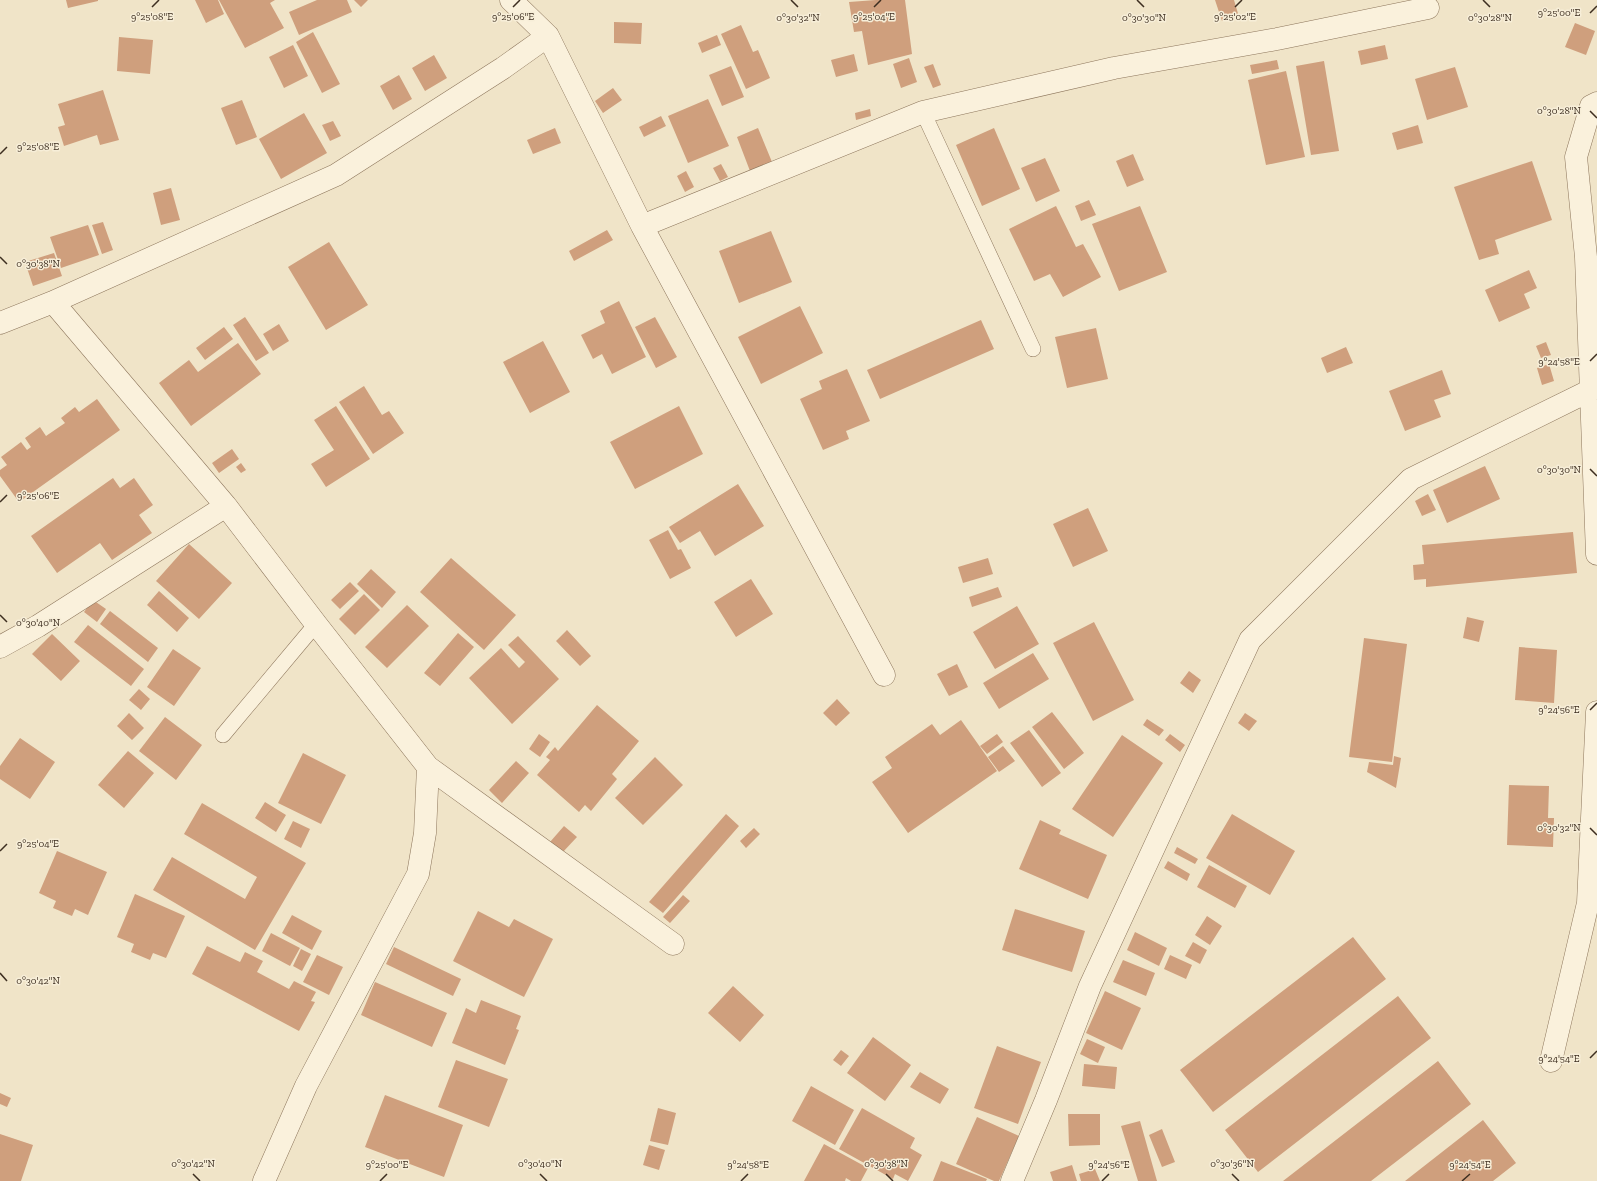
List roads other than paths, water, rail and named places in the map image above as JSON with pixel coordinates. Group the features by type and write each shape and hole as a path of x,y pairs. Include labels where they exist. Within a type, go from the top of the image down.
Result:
{"street":[{"path":"512,0 548,36 642,226 884,675"},
{"path":"642,226 923,112 1114,68 1277,39 1428,8"},
{"path":"0,323 53,302 336,175 503,68 548,36"},
{"path":"1597,102 1591,106 1576,157 1586,257 1597,554"},
{"path":"53,302 226,506 428,767 673,944"},
{"path":"1012,1181 1046,1100 1090,986 1250,640 1411,480 1591,390"},
{"path":"0,647 38,626 226,506"},
{"path":"1551,1061 1588,903 1597,712"},
{"path":"264,1181 306,1086 418,874 425,833 425,806 428,767"}],"lane":[{"path":"923,112 1032,349"},
{"path":"223,735 316,624"}]}
